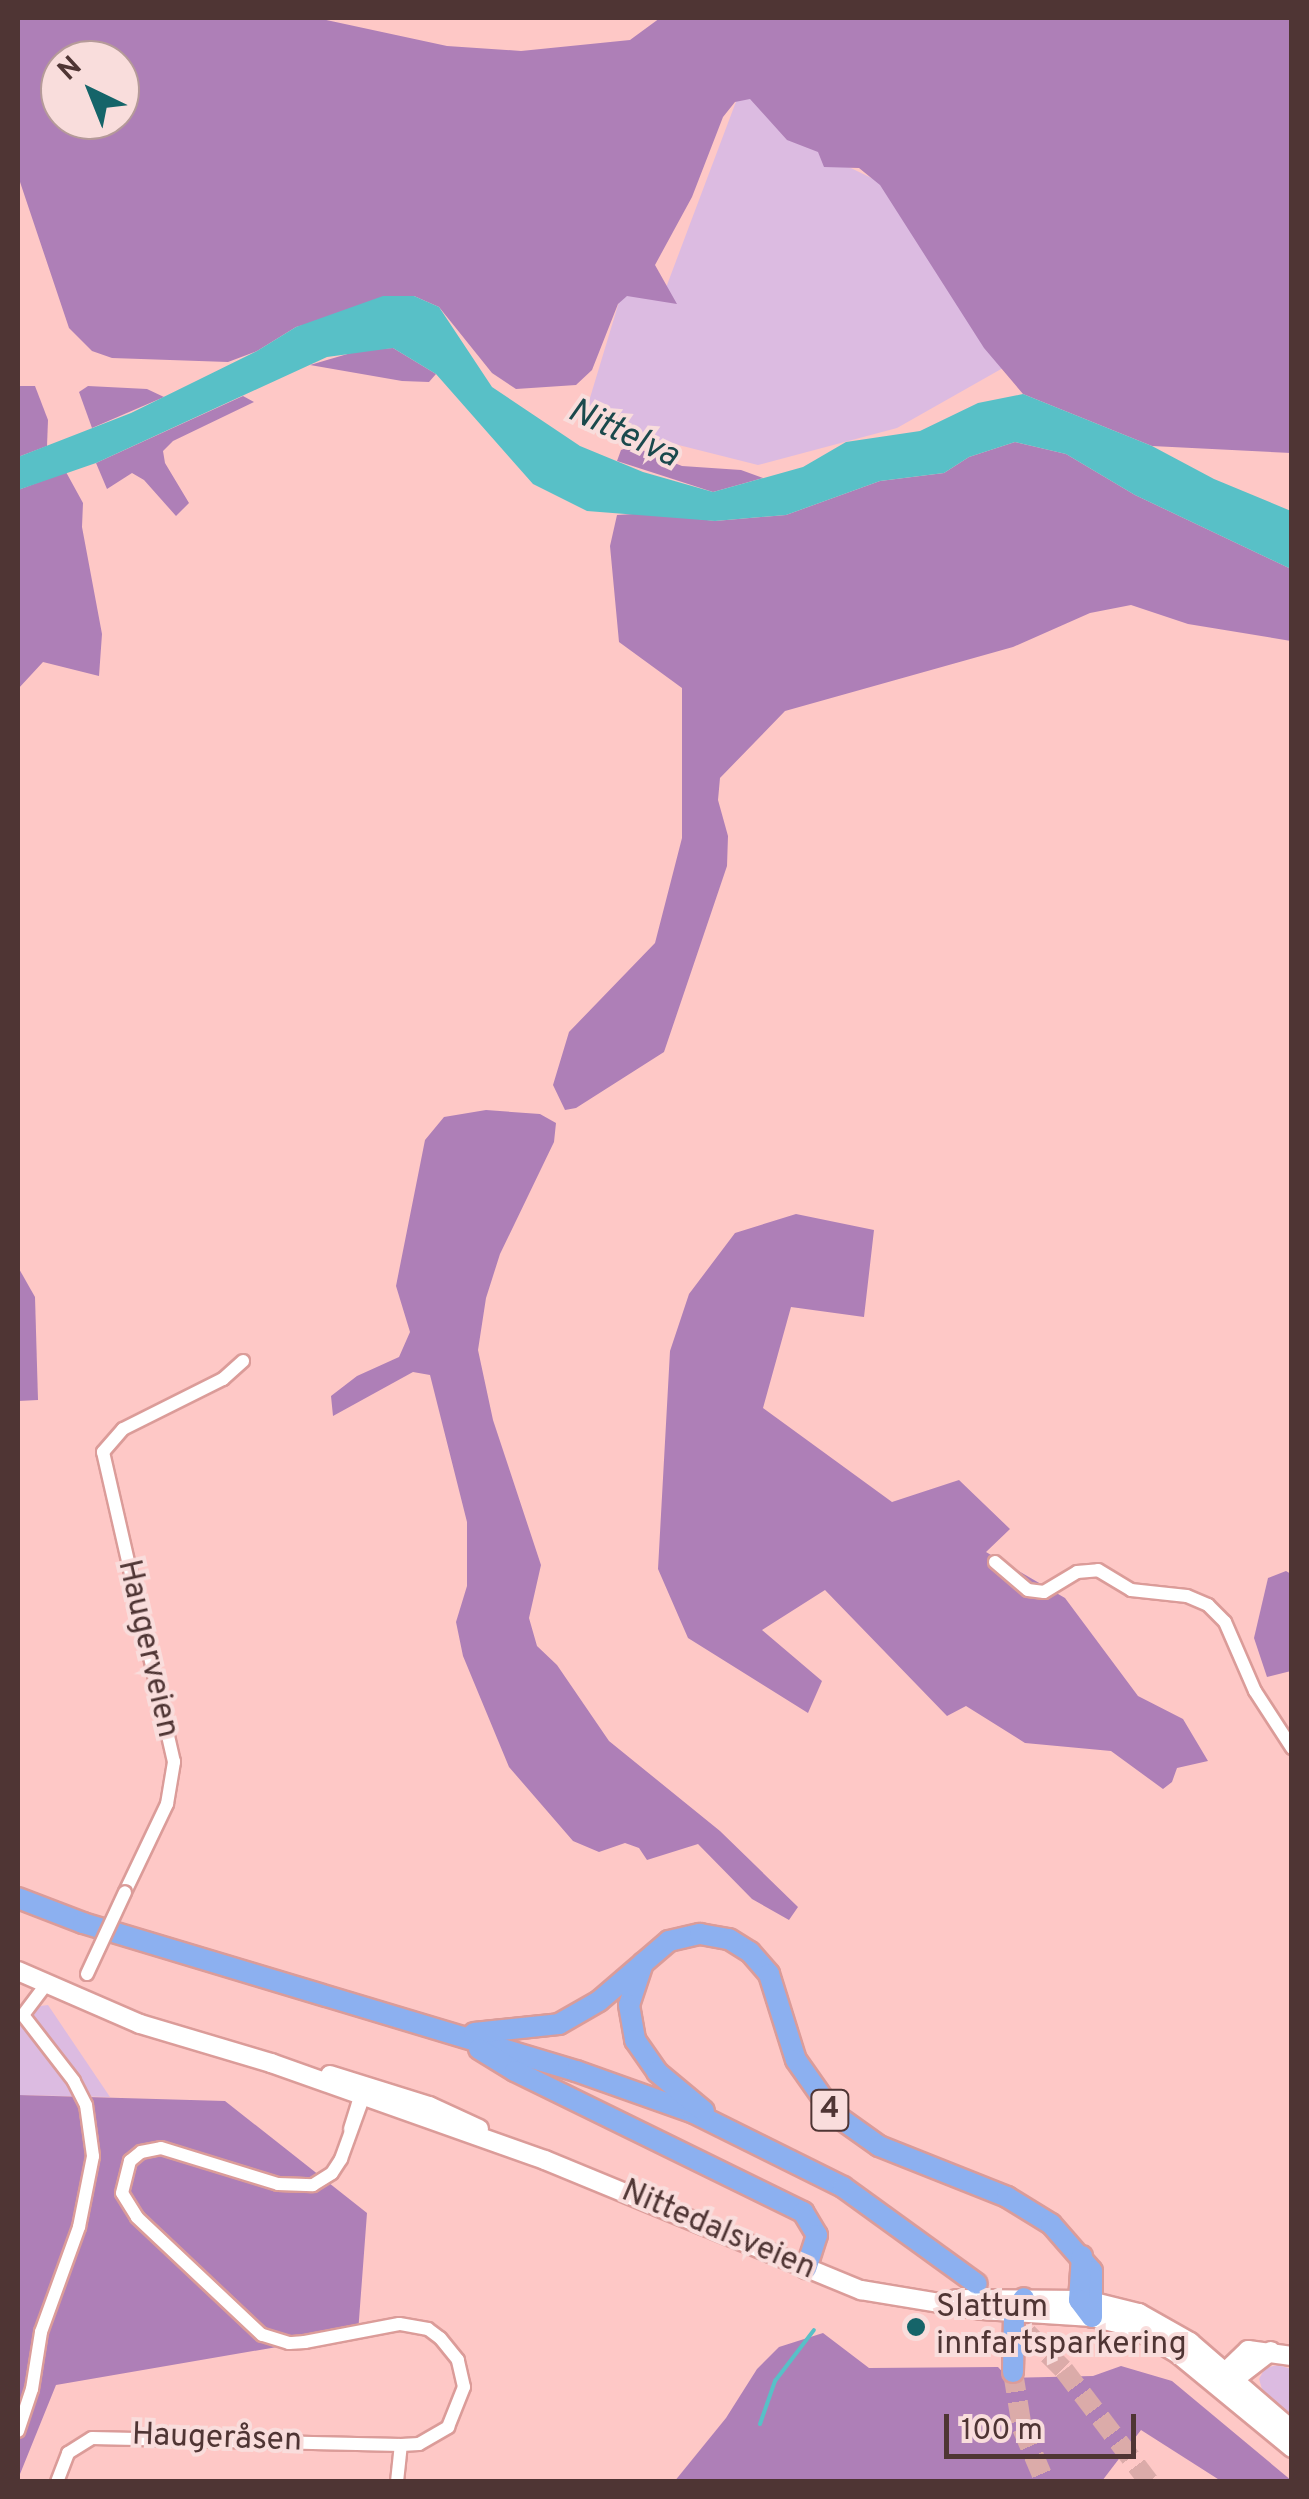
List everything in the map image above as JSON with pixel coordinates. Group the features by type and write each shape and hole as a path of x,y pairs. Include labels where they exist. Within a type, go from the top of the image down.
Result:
{"highway":[{"name":"4","path":"18,1898 83,1923 618,2085 716,2122 843,2187 977,2284"},
{"name":"4","path":"18,1910 83,1923"},
{"name":"4","path":"457,2034 534,2030 569,2020 600,2001 668,1940 692,1934 720,1936 744,1947 769,1974 796,2060 834,2114 890,2151 1020,2204 1058,2230 1082,2256 1088,2306"},
{"name":"4","path":"646,1956 630,1996 635,2040 657,2072 716,2122"},
{"name":"4","path":"457,2034 515,2071 804,2212 817,2236 806,2268"},
{"path":"1012,2372 1019,2305"}],"main road":[{"name":"Nittedalsveien","path":"18,1971 140,2024 270,2063 504,2145 874,2294 935,2301 1088,2306 1144,2332 1226,2379 1292,2430"},
{"path":"1226,2379 1271,2351 1292,2356"},
{"name":"Nittedalsveien","path":"1226,2379 1292,2448"}],"street":[{"name":"Haugerveien","path":"77,1998 167,1804 174,1762 104,1452 123,1429 222,1379 243,1361"},
{"path":"995,1562 1028,1590 1044,1592 1077,1572 1098,1570 1131,1590 1187,1596 1208,1605 1225,1622 1255,1691 1292,1748"},
{"path":"18,2431 32,2389 42,2332 79,2227 93,2156 86,2106 74,2081 22,2015 46,1984"},
{"name":"Haugeråsen","path":"57,2482 68,2453 92,2438 401,2446 436,2437 448,2427 462,2402 464,2386 458,2360 428,2329 399,2324 289,2344 262,2335 129,2209 122,2193 130,2161 153,2149 181,2152 285,2186 313,2185 336,2166 363,2094"},
{"path":"397,2482 401,2446"}],"shaded area":[{"path":"18,18 317,18 447,46 521,51 630,40 660,18 1291,18 1291,453 1152,446 1023,394 984,348 880,185 859,168 824,167 818,152 787,140 750,99 735,102 723,117 692,197 655,265 677,304 627,296 618,304 592,370 576,385 516,389 492,373 439,307 414,296 296,327 257,351 228,362 112,358 92,351 69,328 18,176"},
{"path":"740,91 824,155 888,186 1010,364 897,428 758,465 583,421 625,282 664,293"},
{"path":"393,348 436,374 429,382 402,381 310,365 361,350"},
{"path":"18,386 35,386 48,420 47,446 18,457"},
{"path":"88,386 147,389 164,397 92,428 79,392"},
{"path":"243,396 254,402 173,441 163,451 165,463 189,503 176,516 144,480 132,473 107,489 96,463"},
{"path":"1015,442 1066,454 1135,495 1291,569 1291,641 1188,624 1131,605 1090,613 1013,647 785,711 720,778 718,800 728,836 727,866 664,1052 576,1108 565,1110 553,1085 569,1032 655,943 682,838 682,688 619,642 610,546 617,515 649,513 715,521 786,515 880,481 944,473 969,457"},
{"path":"632,446 682,466 741,470 763,478 713,492 617,461 621,450"},
{"path":"66,472 83,503 82,527 102,634 99,676 43,662 18,689 18,490"},
{"path":"486,1110 540,1114 556,1123 554,1142 500,1254 486,1298 478,1350 493,1420 541,1565 529,1618 537,1646 557,1665 609,1741 720,1831 798,1907 789,1920 752,1899 698,1844 647,1860 639,1848 625,1843 599,1852 573,1841 509,1767 463,1656 456,1622 467,1586 467,1522 430,1375 413,1372 333,1416 331,1396 357,1376 399,1357 410,1332 396,1286 425,1140 444,1117"},
{"path":"796,1214 874,1230 864,1317 791,1307 763,1408 892,1502 959,1480 1010,1529 986,1552 1065,1598 1138,1696 1183,1719 1208,1761 1177,1768 1172,1782 1163,1789 1111,1751 1025,1743 966,1706 947,1716 825,1590 762,1630 822,1681 808,1713 688,1638 658,1569 670,1351 689,1294 735,1233"},
{"path":"18,1267 35,1297 38,1400 18,1401"},
{"path":"1286,1571 1291,1574 1291,1671 1267,1677 1254,1638 1268,1578"},
{"path":"48,2005 110,2097 18,2095 18,2009"},
{"path":"18,2095 225,2101 367,2213 358,2333 56,2385 18,2479"},
{"path":"823,2333 869,2368 998,2367 1008,2378 1093,2376 1121,2366 1172,2381 1292,2481 1221,2481 1141,2430 1102,2481 674,2482 726,2418 757,2369 779,2347"},
{"path":"1278,2365 1291,2369 1291,2415 1262,2389 1259,2379 1265,2368"}],"water":[{"name":"Nittelva","path":"383,296 414,296 439,307 492,387 580,446 643,472 713,492 803,467 846,442 920,431 978,403 1023,394 1152,446 1214,479 1291,511 1291,569 1135,495 1066,454 1015,442 969,457 944,473 880,481 786,515 715,521 587,511 533,484 436,374 393,348 327,357 96,463 18,490 18,457 131,413 257,351 296,327"}],"waterway":[{"path":"760,2424 775,2381 814,2330"}],"tunnel":[{"path":"1006,2312 1064,2370 1149,2482"},
{"path":"1013,2372 1022,2428 1045,2482"}],"place":[{"name":"Slattum innfartsparkering","path":"916,2327"}]}
